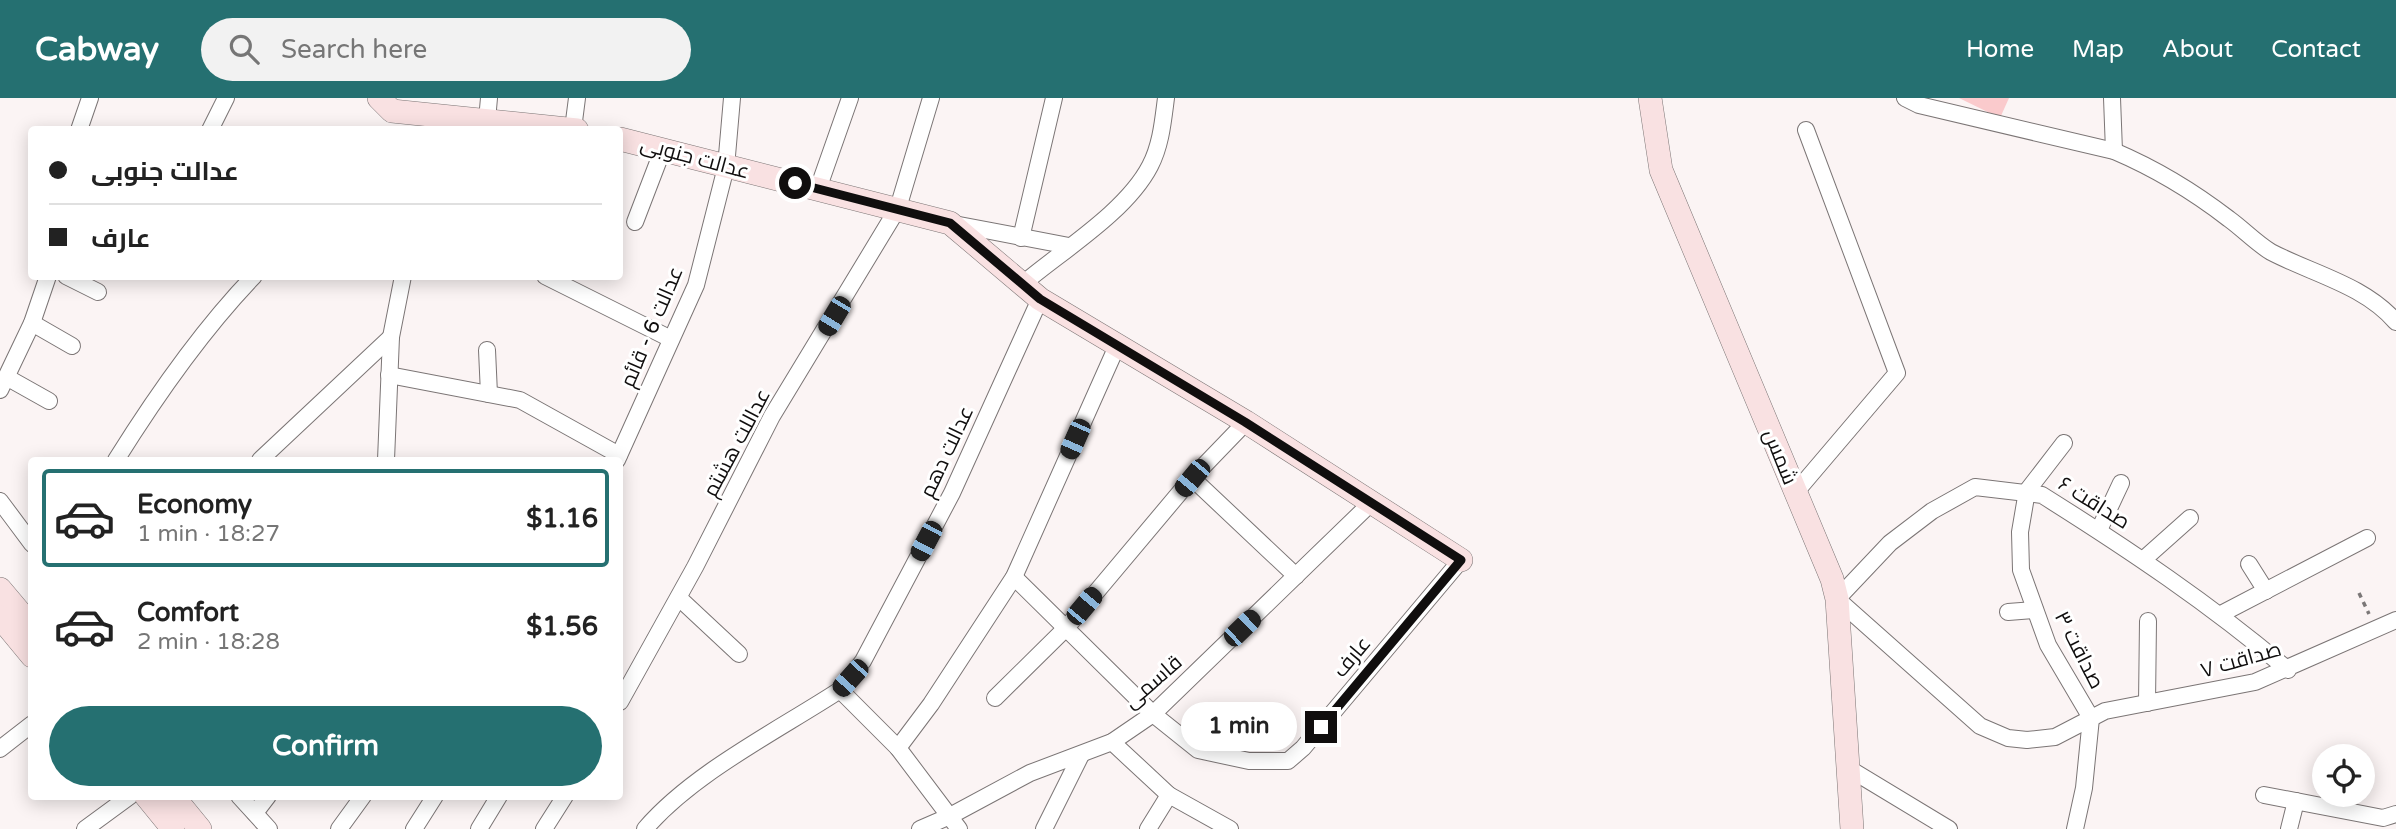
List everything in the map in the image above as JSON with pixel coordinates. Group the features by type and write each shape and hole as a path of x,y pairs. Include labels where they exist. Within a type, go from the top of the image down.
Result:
{"street":[{"path":"80,126 90,98"},
{"path":"212,126 226,98"},
{"path":"575,126 577,98"},
{"name":"عدالت 6 - قائم","path":"618,457 696,285 726,167 732,98"},
{"path":"818,189 850,98"},
{"name":"عداللت هشتم","path":"623,697 679,598 772,416 898,208 932,98"},
{"path":"1021,238 1054,98"},
{"path":"1032,291 1069,246 1114,211 1135,190 1151,166 1161,137 1166,98"},
{"name":"شمس","path":"1650,98 1661,170 1795,493 1824,556 1837,599 1852,829"},
{"path":"1905,98 1919,105 2114,151 2143,163 2227,217 2270,251 2321,273 2384,307 2396,322"},
{"path":"2112,98 2114,151"},
{"path":"389,109 488,109 562,126"},
{"path":"1795,493 1898,373 1806,130"},
{"name":"عدالت جنوبی","path":"623,140 950,223 1032,291 1116,346 1245,422 1461,560"},
{"path":"635,222 663,149"},
{"path":"950,223 1069,246"},
{"path":"47,280 32,323 4,384 49,401"},
{"path":"74,280 98,292"},
{"path":"118,457 193,348 226,305 250,280"},
{"path":"386,457 391,337 402,280"},
{"path":"553,280 671,340"},
{"name":"عدالت دهم","path":"645,829 664,807 694,784 840,690 863,661 952,493 1032,291"},
{"path":"32,323 72,346"},
{"path":"263,457 391,337"},
{"path":"898,748 931,704 1014,577 1116,346"},
{"path":"487,350 489,394"},
{"path":"389,375 520,400 618,457"},
{"path":"995,698 1066,628 1192,478 1245,422"},
{"path":"2027,491 2064,443"},
{"path":"1192,478 1296,576"},
{"path":"2099,530 2121,483"},
{"name":"صداقت ۶","path":"1837,599 1890,543 1932,511 1975,487 2027,491 2042,495 2144,559 2221,614 2288,670"},
{"name":"صداقت ۳","path":"2027,491 2020,532 2021,570 2048,645 2091,718 2084,788 2075,829"},
{"path":"0,501 28,539"},
{"name":"قاسمی","path":"920,829 955,823 1030,773 1112,742 1153,714 1371,503"},
{"path":"2144,559 2190,518"},
{"path":"2221,614 2367,538"},
{"name":"عارف","path":"1153,714 1198,750 1249,761 1288,761 1303,748 1461,560"},
{"path":"2249,564 2266,591"},
{"path":"1014,577 1153,714"},
{"path":"0,589 28,622"},
{"path":"679,598 739,654"},
{"name":"صداقت ۷","path":"1837,599 1963,713 1993,733 2027,740 2055,737 2105,711 2255,682 2288,670 2396,620"},
{"path":"2008,612 2035,610"},
{"path":"0,617 28,651"},
{"path":"2147,703 2148,621"},
{"path":"840,690 898,748 955,823"},
{"path":"0,749 28,727"},
{"path":"1112,742 1169,794 1230,829"},
{"path":"1044,829 1081,755"},
{"path":"1848,768 1949,829"},
{"path":"1148,829 1169,794"},
{"path":"2264,795 2383,818 2396,814"},
{"path":"85,829 125,800"},
{"path":"148,800 173,829"},
{"path":"176,800 200,829"},
{"path":"243,800 269,829"},
{"path":"255,813 265,800"},
{"path":"340,829 360,800"},
{"path":"414,829 432,800"},
{"path":"479,829 497,800"},
{"path":"544,829 562,800"},
{"path":"2289,829 2296,801"}],"path":[{"path":"2359,593 2376,629"}],"shaded area":[{"path":"1959,98 2009,98 2000,118"}],"route":[{"path":"795,183 950,223 1040,299 1245,422 1461,560 1321,727"}]}
